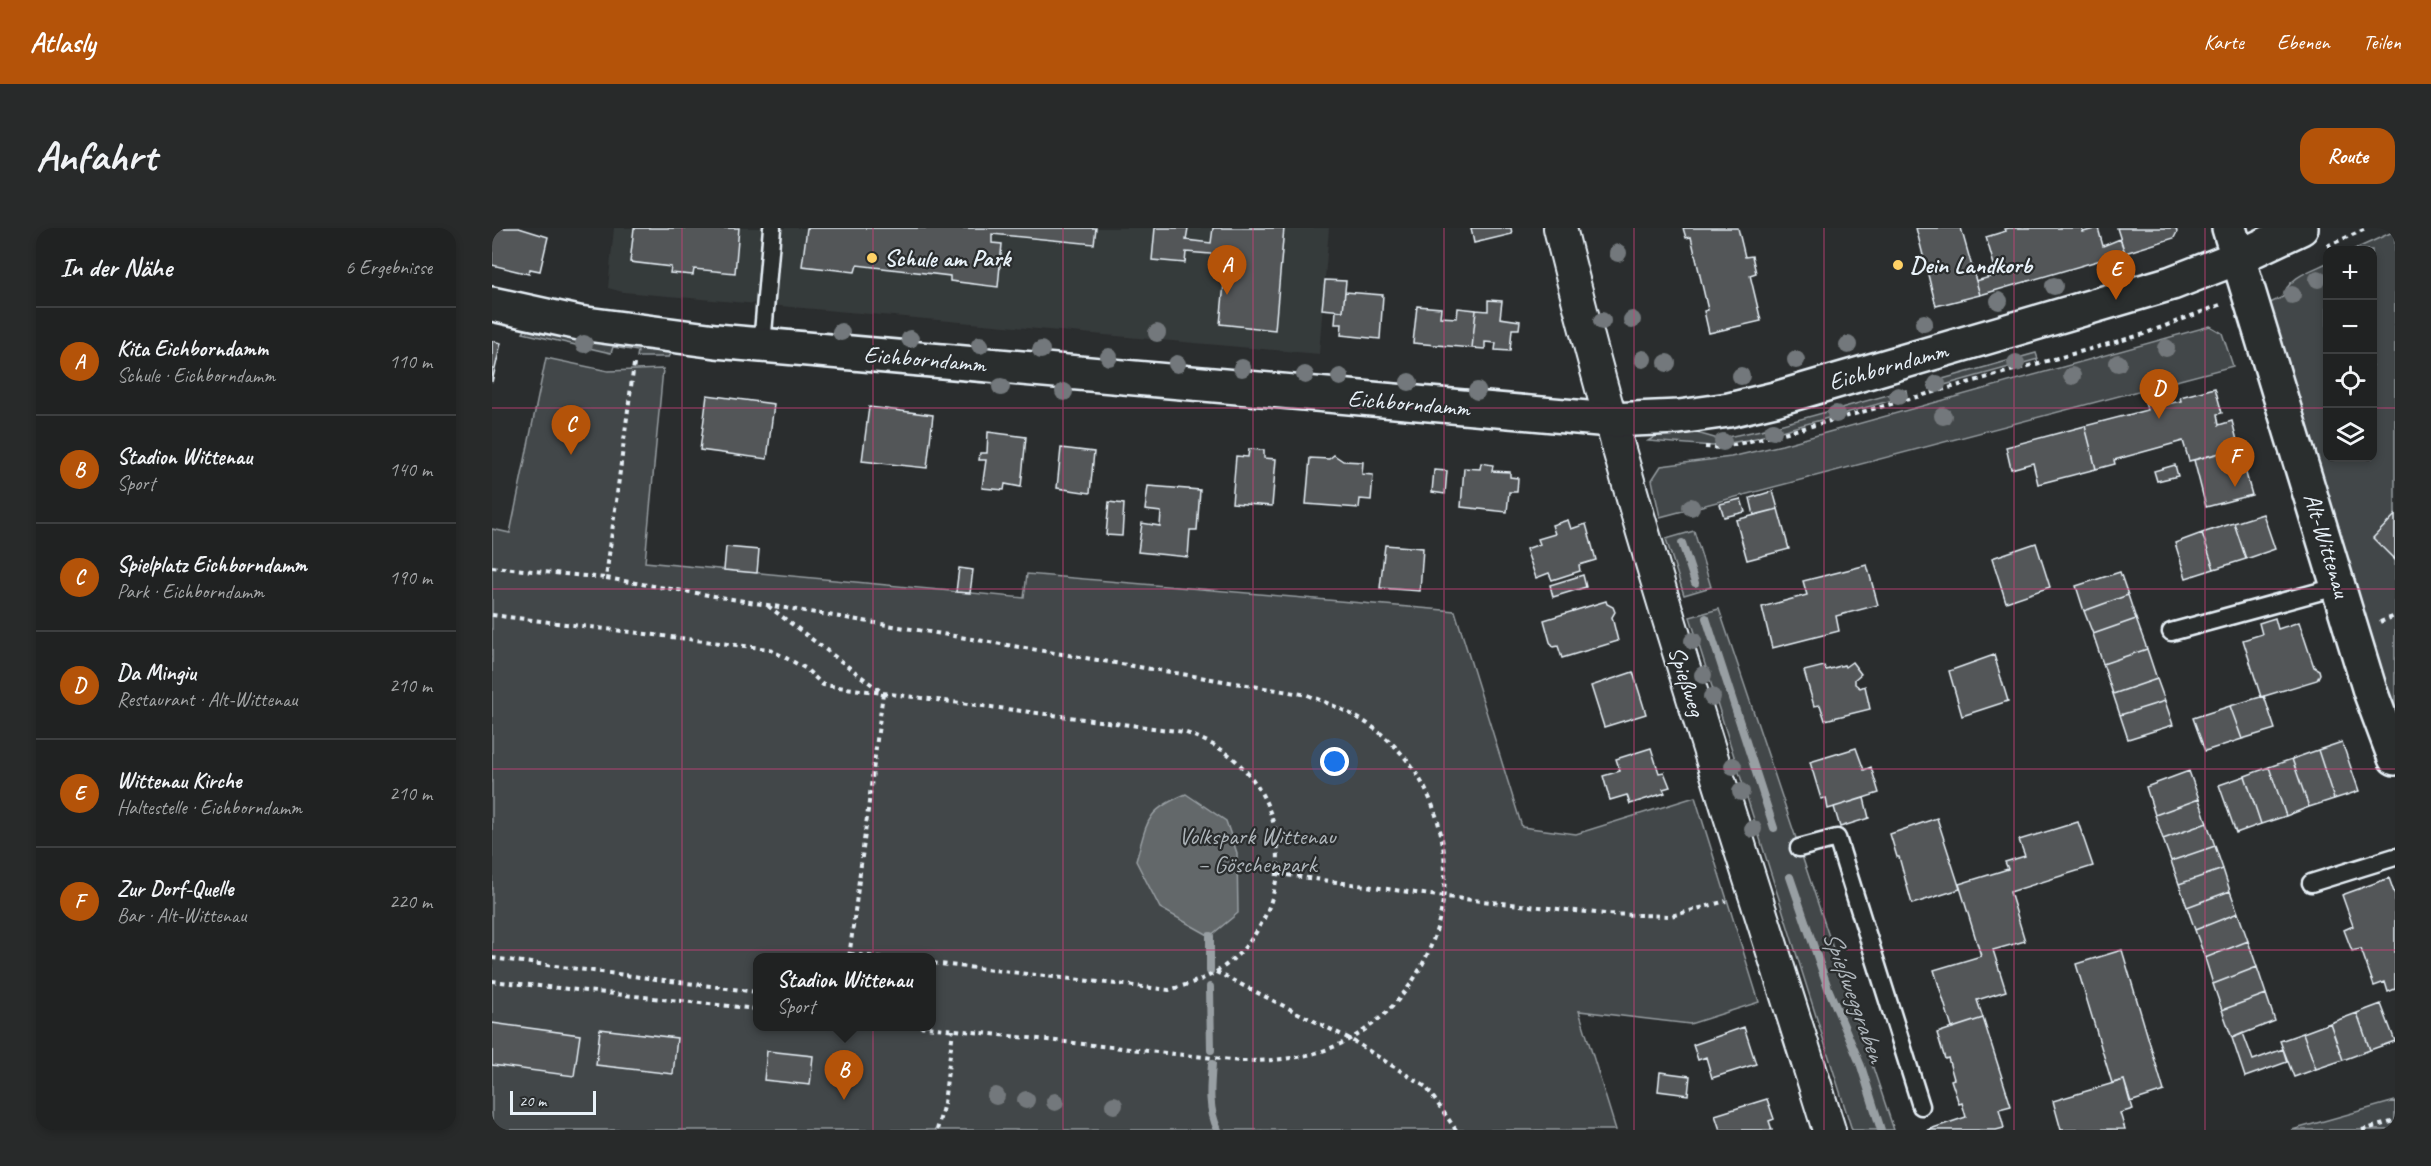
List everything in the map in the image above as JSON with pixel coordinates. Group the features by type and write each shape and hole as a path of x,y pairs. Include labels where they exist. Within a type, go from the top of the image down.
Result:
{"main road":[{"name":"Eichborndamm","path":"492,304 579,324 762,345 1610,420 1679,417 1730,410 1775,399 2150,290 2234,243 2301,228"},
{"name":"Alt-Wittenau","path":"2234,243 2370,691 2395,758"}],"street":[{"name":"Spießweg","path":"1560,228 1610,420 1666,613 1829,1130"}],"lane":[{"path":"762,345 772,228"},
{"path":"2170,632 2340,586"},
{"path":"1799,848 1837,838 1921,1106"},
{"path":"2311,883 2395,857"}],"path":[{"path":"1701,447 1721,448 1804,428 2140,334 2203,312"},
{"path":"606,578 634,364"},
{"path":"492,567 606,578 1306,695 1349,711 1386,738 1408,762 1425,790 1439,825 1446,862 1445,897 1432,947 1401,998 1377,1021 1350,1039 1315,1054 1287,1059 1240,1061 936,1028"},
{"path":"766,605 883,693"},
{"path":"492,615 769,649 805,668 823,685 1184,732 1211,743 1235,760 1257,785 1272,815 1279,847 1279,874 1274,897 1261,927 1240,953 1216,972 1193,983 1169,990 936,964"},
{"path":"849,953 883,693"},
{"path":"1279,874 1445,897 1642,916 1671,916 1755,893"},
{"path":"492,958 753,991"},
{"path":"1216,972 1350,1039 1426,1087 1456,1130"},
{"path":"492,981 753,1010"},
{"path":"937,1130 944,1104 953,1030"},
{"path":"2362,1130 2395,1121"}],"shaded area":[{"name":"Schule am Park","path":"614,228 1329,228 1319,354 623,292 608,288"},
{"path":"1186,794 1226,821 1237,853 1238,913 1210,936 1160,908 1136,861 1150,818 1163,806"}],"green space":[{"path":"2395,231 2395,713 2373,651 2268,304 2283,297 2295,280 2323,265 2323,462 2377,462 2377,246 2362,246"},
{"path":"2210,326 2222,333 2233,366 1660,517 1652,480 1661,466 1731,457 1782,445"},
{"path":"527,327 673,351 669,357 637,357 638,351 613,347 611,353 523,333"},
{"path":"2036,353 2038,359 1930,389 1928,383"},
{"name":"Volkspark Wittenau – Göschenpark","path":"546,358 608,371 663,369 645,562 1024,598 1027,574 1455,611 1522,827 1576,834 1695,797 1759,1002 1690,1024 1579,1011 1616,1130 492,1130 492,529 510,533"},
{"path":"1906,390 1907,396 1752,439 1713,446 1648,441 1659,434 1690,431 1718,439 1761,430"},
{"path":"1694,531 1711,587 1684,595 1666,539"},
{"path":"1719,609 1894,1130 1852,1130 1690,617"},
{"path":"2395,1101 2395,1128 2389,1130 2292,1130"}],"building":[{"path":"492,228 519,228 548,237 540,271 530,269 529,274 492,265"},
{"path":"634,228 739,228 735,273 694,269 693,275 670,273 671,267 630,262"},
{"path":"807,228 1096,228 1094,244 992,234 992,243 1002,244 998,287 950,281 950,276 857,265 855,272 802,266"},
{"path":"1155,228 1188,228 1186,240 1211,243 1213,228 1284,228 1275,330 1220,324 1226,264 1223,264 1223,255 1186,252 1185,263 1152,260"},
{"path":"1471,228 1511,228 1512,234 1474,243"},
{"path":"1683,228 1738,228 1745,257 1752,256 1756,273 1750,275 1761,321 1709,333 1704,311 1708,310 1691,237 1686,238"},
{"path":"1916,228 1961,228 1980,295 1936,306"},
{"path":"2009,228 2082,228 2083,232 2098,228 2103,246 2120,239 2125,253 1980,295 1976,281 1997,275 1986,237"},
{"path":"2117,228 2176,228 2177,232 2174,238 2125,253"},
{"path":"1325,280 1346,281 1343,311 1322,309"},
{"path":"1345,292 1383,295 1380,339 1341,335 1342,324 1335,324 1336,311 1343,311"},
{"path":"1488,300 1502,301 1500,318 1520,321 1519,329 1512,329 1510,351 1495,350 1496,343 1485,342 1485,349 1472,348 1476,310 1488,311"},
{"path":"1417,306 1441,308 1440,317 1457,318 1458,308 1476,310 1472,348 1413,343"},
{"path":"492,341 501,343 492,382"},
{"path":"2215,388 2222,413 2217,414 2219,425 2232,421 2239,448 2189,461 2183,441 2114,460 2115,464 2096,469 2085,426 2147,410 2145,402 2165,397 2167,404 2181,401 2180,397"},
{"path":"707,395 774,404 767,459 700,450"},
{"path":"869,407 933,415 927,468 862,461"},
{"path":"2085,426 2096,469 2038,484 2033,463 2011,469 2006,447"},
{"path":"988,432 1026,437 1021,487 1005,484 1004,490 982,488 986,460 979,460 980,453 987,453"},
{"path":"1061,448 1094,452 1090,493 1057,488"},
{"path":"2239,448 2252,495 2206,507 2194,460"},
{"path":"1249,449 1264,450 1264,458 1276,459 1272,506 1232,503 1236,456 1248,457"},
{"path":"1334,455 1343,461 1363,462 1362,474 1373,475 1371,500 1360,499 1359,508 1306,504 1310,458 1329,459"},
{"path":"1481,463 1493,465 1492,471 1510,472 1510,477 1518,478 1517,492 1509,492 1507,512 1461,507 1464,468 1480,469"},
{"path":"2175,465 2178,476 2157,481 2154,471"},
{"path":"1434,470 1447,471 1445,494 1432,492"},
{"path":"1148,486 1200,490 1197,530 1190,530 1188,557 1138,552 1142,523 1160,526 1161,512 1145,510"},
{"path":"1773,491 1778,509 1754,515 1750,498"},
{"path":"1741,499 1745,512 1724,517 1720,504"},
{"path":"1109,502 1124,504 1122,536 1106,535"},
{"path":"1778,509 1789,549 1747,560 1736,520"},
{"path":"2263,514 2275,549 2246,559 2234,523"},
{"path":"2395,515 2395,560 2373,538"},
{"path":"1568,520 1571,529 1586,524 1596,560 1579,565 1580,571 1552,580 1549,573 1536,578 1526,549 1540,544 1538,539 1555,534 1552,525"},
{"path":"2234,523 2246,559 2214,569 2202,533"},
{"path":"2202,533 2214,569 2186,578 2175,543"},
{"path":"2036,543 2050,587 2006,602 1992,558"},
{"path":"1385,545 1423,548 1420,591 1380,588"},
{"path":"726,547 759,550 757,573 724,570"},
{"path":"1867,565 1878,605 1836,616 1839,631 1772,648 1762,607 1807,595 1803,581"},
{"path":"959,568 973,570 970,593 956,592"},
{"path":"2120,572 2128,595 2084,611 2076,586"},
{"path":"1583,575 1586,587 1553,597 1550,585"},
{"path":"2128,595 2136,619 2093,634 2084,611"},
{"path":"1606,601 1615,612 1612,617 1618,641 1562,658 1558,646 1553,647 1550,642 1544,620"},
{"path":"2275,618 2278,629 2299,622 2314,667 2319,670 2320,674 2317,680 2261,697 2243,640 2262,634 2259,623"},
{"path":"2136,619 2147,649 2103,664 2093,634"},
{"path":"2147,649 2157,679 2113,694 2103,664"},
{"path":"1994,655 2008,701 1962,716 1949,671"},
{"path":"1852,662 1861,674 1855,679 1855,684 1860,688 1865,686 1870,709 1825,720 1820,705 1814,706 1804,671 1824,666 1826,670 1844,665 1845,667"},
{"path":"1633,672 1646,714 1604,727 1591,686"},
{"path":"2157,679 2165,701 2120,715 2113,694"},
{"path":"2264,696 2275,729 2242,739 2230,706"},
{"path":"2165,701 2173,725 2128,739 2120,715"},
{"path":"2230,706 2242,739 2205,751 2193,718"},
{"path":"2342,742 2359,791 2334,799 2318,750"},
{"path":"1651,748 1659,773 1664,772 1670,787 1663,789 1665,793 1630,804 1627,795 1610,800 1603,776 1620,771 1616,759"},
{"path":"1856,748 1864,770 1871,767 1879,793 1828,809 1826,798 1821,799 1810,762"},
{"path":"2318,750 2334,799 2309,807 2292,759"},
{"path":"2292,759 2309,807 2286,816 2269,767"},
{"path":"2269,767 2286,816 2261,824 2245,776"},
{"path":"2189,771 2199,799 2155,815 2146,787"},
{"path":"2245,776 2261,824 2236,833 2219,785"},
{"path":"1864,798 1869,818 1840,827 1834,807"},
{"path":"2199,799 2207,823 2163,839 2155,815"},
{"path":"1937,818 1960,889 1912,904 1890,834"},
{"path":"2078,822 2093,866 2010,892 2025,941 1993,950 2006,991 1977,1000 1983,1018 1952,1028 1934,970 1981,956 1959,884 2008,869 2005,862 2025,856 2019,840"},
{"path":"2207,823 2215,846 2171,861 2163,839"},
{"path":"2215,846 2223,869 2179,884 2171,861"},
{"path":"2223,869 2230,891 2187,907 2179,884"},
{"path":"2389,878 2395,895 2395,989 2388,992 2385,982 2374,986 2361,949 2352,951 2344,930 2353,926 2342,895"},
{"path":"2230,891 2238,913 2195,930 2187,907"},
{"path":"2238,913 2248,941 2205,958 2195,930"},
{"path":"2248,941 2257,967 2213,984 2205,958"},
{"path":"2122,950 2164,1091 2130,1102 2124,1080 2112,1083 2076,964"},
{"path":"2257,967 2266,994 2222,1010 2213,984"},
{"path":"2266,994 2275,1021 2232,1038 2222,1010"},
{"path":"2381,1004 2395,1041 2370,1050 2357,1013"},
{"path":"2357,1013 2370,1050 2343,1060 2330,1023"},
{"path":"1983,1018 2011,1106 1999,1109 2004,1128 1927,1130 1966,1117 1962,1103 1959,1104 1951,1080 1954,1079 1948,1058 1945,1059 1937,1033"},
{"path":"492,1023 580,1035 574,1076 492,1065"},
{"path":"2330,1023 2343,1060 2316,1069 2303,1033"},
{"path":"1744,1027 1756,1064 1712,1078 1706,1057 1698,1060 1693,1045"},
{"path":"600,1029 677,1038 673,1074 596,1065"},
{"path":"2243,1033 2253,1060 2283,1049 2287,1062 2245,1077 2232,1038"},
{"path":"2303,1033 2316,1069 2294,1077 2280,1041"},
{"path":"767,1051 813,1056 810,1085 764,1080"},
{"path":"1660,1072 1690,1076 1688,1095 1658,1091"},
{"path":"2124,1080 2133,1109 2120,1113 2125,1129 2061,1130 2053,1101"},
{"path":"1767,1099 1774,1119 1769,1121 1772,1130 1720,1130 1715,1115"}],"waterway":[{"name":"Spießweggraben","path":"1682,543 1695,583"},
{"name":"Spießweggraben","path":"1706,618 1774,828"},
{"name":"Spießweggraben","path":"1790,877 1828,988 1861,1066 1881,1130"},
{"path":"1210,936 1210,971"},
{"path":"1210,987 1211,1050"},
{"path":"1212,1064 1211,1106 1218,1130"}],"place":[{"name":"Schule am Park","path":"872,258"},
{"name":"Dein Landkorb","path":"1898,265"},
{"name":"Kita Eichborndamm","path":"1227,295"},
{"name":"Wittenau Kirche","path":"2116,300"},
{"name":"Da Mingiu","path":"2159,419"},
{"name":"Spielplatz Eichborndamm","path":"571,455"},
{"name":"Zur Dorf-Quelle","path":"2235,487"},
{"name":"Stadion Wittenau","path":"844,1100"}]}
